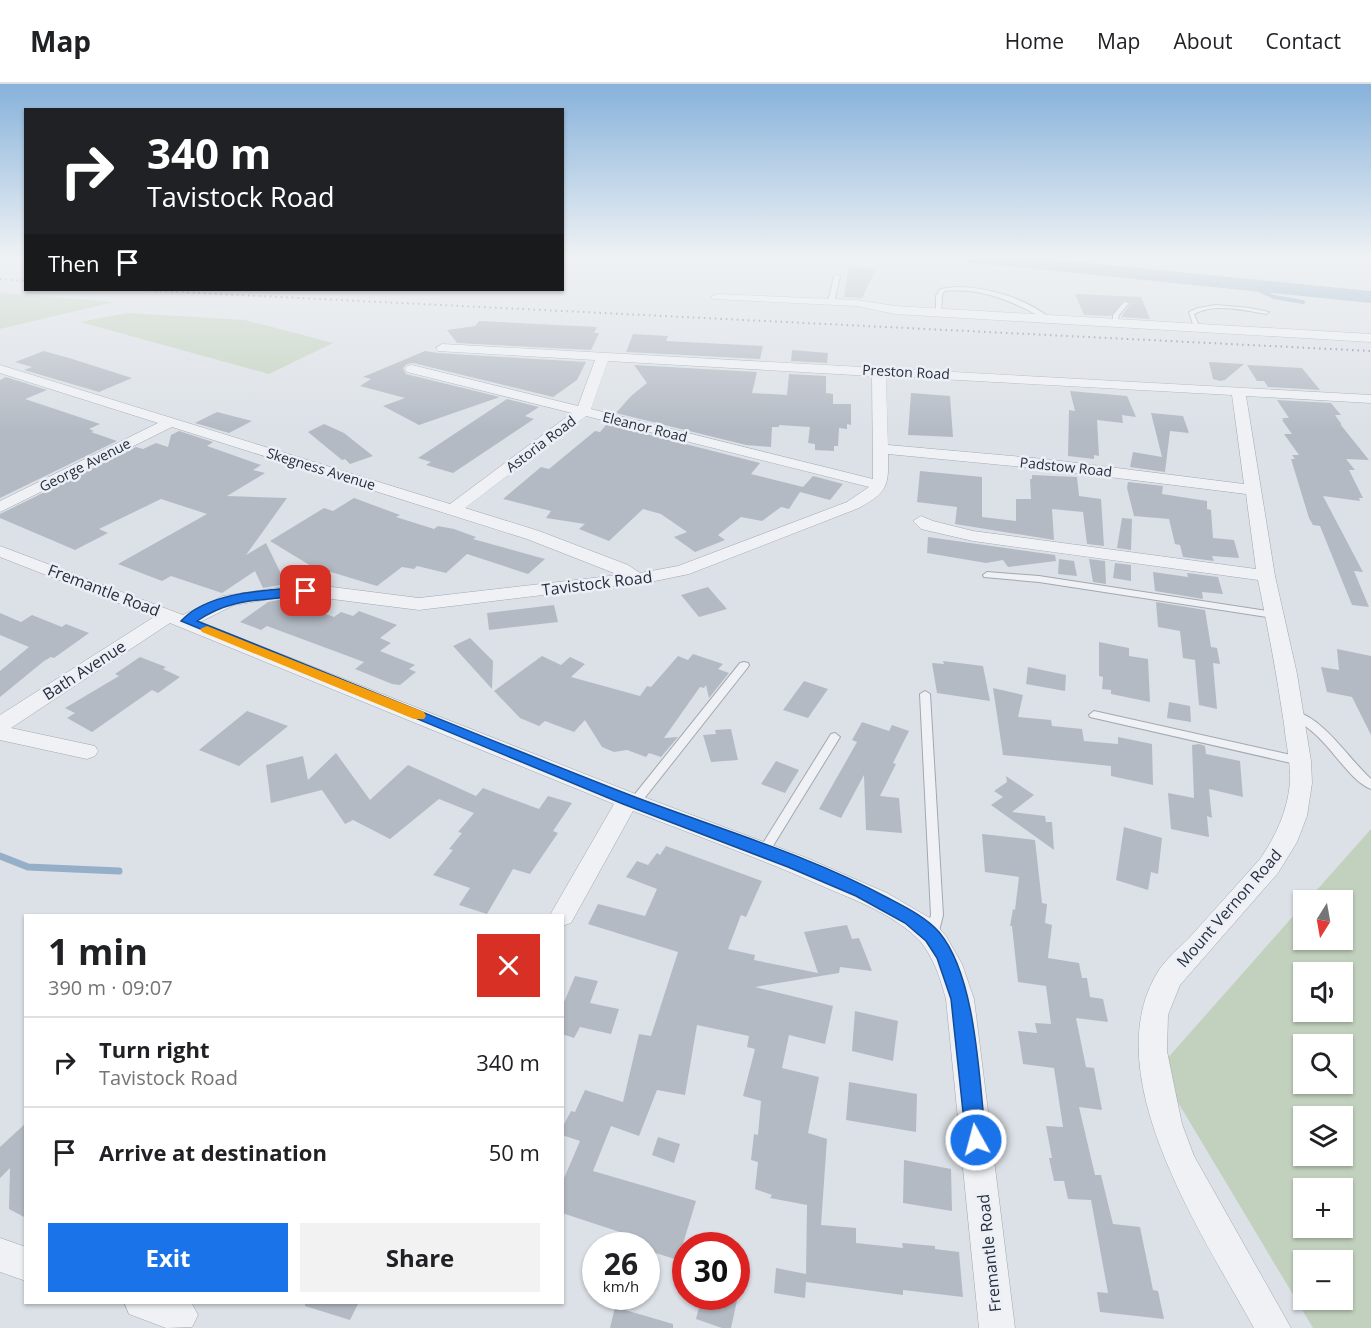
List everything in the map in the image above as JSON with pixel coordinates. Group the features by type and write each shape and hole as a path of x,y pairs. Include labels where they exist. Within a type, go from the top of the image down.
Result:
{"street":[{"path":"957,314 1196,326 1371,338"},
{"name":"Preston Road","path":"442,348 1371,399"},
{"name":"Astoria Road","path":"452,510 583,412 603,357"},
{"name":"Skegness Avenue","path":"0,369 568,548 622,569 637,579"},
{"name":"Eleanor Road","path":"412,369 879,486"},
{"path":"879,371 879,486"},
{"name":"Mount Vernon Road","path":"1238,391 1266,576 1287,674 1300,761 1301,783 1295,816 1285,843 1269,866 1169,978 1154,1015 1152,1051 1167,1124 1180,1164 1273,1328"},
{"name":"George Avenue","path":"0,507 171,422"},
{"name":"Padstow Road","path":"880,449 1045,464 1252,490"},
{"name":"Tavistock Road","path":"178,618 204,611 230,600 289,591 324,592 419,604 637,579 683,570 853,505 874,493 879,486"},
{"path":"921,521 944,531 994,540 1266,576"},
{"name":"Fremantle Road","path":"0,551 178,618 632,801 764,851 862,892 911,918 932,936 945,956 960,999 997,1328"},
{"name":"Bath Avenue","path":"0,725 178,618"},
{"path":"0,733 87,751"},
{"path":"563,914 632,801"},
{"path":"0,1256 24,1263"},
{"path":"147,1304 182,1315"}],"lane":[{"path":"1040,314 1049,319"},
{"path":"1115,323 1117,314"},
{"path":"1191,314 1196,326"},
{"path":"987,575 1039,579 1274,615"},
{"path":"632,801 744,665"},
{"path":"925,694 937,908 932,936"},
{"path":"1293,713 1317,727 1354,771 1371,785"},
{"path":"1094,715 1300,761"},
{"path":"764,851 835,737"}],"green space":[{"path":"0,314 63,314 0,329"},
{"path":"121,314 245,320 333,343 269,374 80,322"},
{"path":"1371,829 1371,1328 1313,1328 1302,1310 1353,1310 1353,1250 1293,1250 1293,1295 1158,1069 1293,916 1293,950 1353,950 1353,890 1317,890"}],"building":[{"path":"1084,314 1113,314 1111,316"},
{"path":"1123,314 1148,314 1150,319 1121,317"},
{"path":"479,321 597,327 594,333 599,333 591,350 457,343 447,330 475,326"},
{"path":"633,334 668,336 666,341 763,346 760,359 626,352"},
{"path":"792,350 828,353 827,363 791,361"},
{"path":"44,351 132,378 99,392 24,370 32,367 15,362"},
{"path":"425,351 586,362 577,380 553,397 413,363 407,364 403,368 406,374 500,397 419,425 383,406 405,398 360,386 371,379 363,377"},
{"path":"1209,362 1244,364 1225,380 1220,381 1213,379"},
{"path":"634,365 757,372 752,393 787,395 789,374 826,376 826,393 833,394 833,404 851,404 851,425 847,424 847,429 839,428 838,446 834,446 834,451 815,450 815,444 808,443 810,427 779,425 779,427 772,427 771,447 746,445 616,413 647,383"},
{"path":"1247,365 1302,368 1320,390 1268,387 1264,381 1257,381"},
{"path":"6,377 47,390 25,399 100,424 89,429 94,431 91,432 117,441 0,498 0,380"},
{"path":"1070,391 1127,396 1136,417 1122,415 1123,423 1097,420 1099,456 1094,455 1094,459 1068,456 1069,410 1075,411"},
{"path":"911,393 950,396 953,437 908,435"},
{"path":"507,399 539,407 525,416 534,419 453,473 426,465 431,462 418,458"},
{"path":"1277,400 1331,403 1341,415 1335,415 1342,425 1340,424 1369,460 1346,459 1355,470 1349,470 1363,498 1359,498 1360,501 1323,496 1363,572 1354,571 1369,607 1352,605 1320,526 1313,525 1309,518 1291,459 1295,459 1292,455 1299,455 1284,434 1292,434 1282,420 1284,420 1282,418 1289,418"},
{"path":"217,412 252,421 229,433 195,423"},
{"path":"1151,413 1183,416 1189,433 1170,431 1165,472 1130,467 1133,452 1162,457"},
{"path":"324,424 344,433 373,456 350,464 345,459 342,460 308,432"},
{"path":"607,424 760,463 751,474 803,487 813,476 843,484 830,500 800,492 789,509 781,507 762,521 741,517 718,535 725,540 695,552 674,537 687,532 661,514 643,509 609,541 579,529 585,524 546,518 551,511 503,499 541,467 549,469 595,431 600,432"},
{"path":"179,431 213,442 207,446 261,465 253,470 265,473 227,496 287,498 246,555 266,543 286,584 263,588 255,571 222,593 171,576 162,581 118,564 207,514 161,499 99,529 108,533 75,550 0,518 0,514 136,447 143,449 156,443 168,447 171,435"},
{"path":"920,471 982,477 982,517 1016,521 1016,499 1031,499 1030,479 1032,475 1077,477 1079,496 1101,499 1104,546 1087,544 1083,512 1052,509 1054,540 955,524 957,507 917,502"},
{"path":"1128,482 1163,486 1162,494 1207,501 1207,509 1211,510 1213,538 1234,540 1239,558 1212,556 1214,561 1183,557 1180,545 1175,544 1169,519 1134,516 1127,488"},
{"path":"354,498 400,515 396,517 434,529 438,526 454,529 476,537 473,539 545,559 528,574 467,554 446,573 417,566 414,569 402,567 377,586 331,572 326,575 270,541 324,508 333,511"},
{"path":"1122,518 1132,519 1131,550 1117,548"},
{"path":"928,537 1055,555 1056,561 1008,567 1003,560 986,563 927,553"},
{"path":"1059,559 1074,561 1077,576 1058,574"},
{"path":"1089,559 1105,561 1106,584 1093,582"},
{"path":"1115,563 1131,565 1131,581 1113,578"},
{"path":"1153,572 1188,577 1187,573 1218,577 1223,594 1202,592 1203,599 1155,591"},
{"path":"708,587 727,609 699,617 681,595"},
{"path":"293,599 290,601 334,617 341,612 353,616 359,611 397,625 380,638 391,643 380,651 415,665 409,669 416,672 400,685 392,684 355,669 364,662 267,626 261,630 240,622 268,602"},
{"path":"1156,602 1205,610 1211,647 1217,648 1220,664 1213,663 1217,709 1199,705 1195,660 1183,658 1180,631 1158,627"},
{"path":"554,605 558,622 489,630 487,613"},
{"path":"0,613 21,622 32,615 62,627 66,624 89,633 54,658 51,657 44,661 0,697 0,671 29,647 0,635"},
{"path":"470,638 493,661 492,689 453,646"},
{"path":"1099,642 1129,648 1129,656 1148,659 1150,702 1111,694 1111,690 1102,689 1103,677 1099,676"},
{"path":"1337,649 1371,656 1371,735 1352,697 1327,692 1321,667 1339,670"},
{"path":"693,654 723,664 718,669 729,673 709,698 706,685 704,688 700,687 664,738 678,737 661,757 649,753 646,757 627,750 614,752 602,747 585,720 574,732 545,721 539,726 520,718 494,691 542,656 561,665 570,657 585,664 571,677 640,696 647,686 651,687 678,656 688,660"},
{"path":"140,657 166,667 163,669 180,677 158,693 152,690 92,732 67,718 75,713 65,708 119,676 115,674"},
{"path":"943,661 983,666 990,701 937,693 932,663 944,664"},
{"path":"1028,667 1066,675 1065,691 1026,684"},
{"path":"804,681 828,689 808,718 783,710"},
{"path":"993,688 1023,695 1018,717 1051,720 1052,726 1082,729 1084,741 1118,744 1118,737 1152,744 1153,785 1111,776 1111,766 1003,755"},
{"path":"1169,702 1190,706 1191,722 1167,718"},
{"path":"247,711 288,726 239,766 199,750"},
{"path":"862,722 889,731 892,725 909,731 880,796 899,798 902,833 866,830 864,775 841,818 819,809 857,742 852,740"},
{"path":"731,729 738,760 711,762 703,735 716,734 715,730"},
{"path":"1192,745 1205,746 1206,754 1240,761 1243,797 1209,789 1212,818 1207,816 1209,837 1171,829 1168,793 1194,798"},
{"path":"336,753 370,800 408,765 476,796 483,788 539,809 548,796 572,803 553,831 558,833 530,874 513,869 487,914 459,905 470,888 433,875 453,850 449,849 462,833 458,832 474,813 439,799 390,839 353,820 345,824 322,790 271,803 266,765 303,756 308,780"},
{"path":"776,761 799,770 785,793 761,784"},
{"path":"1006,776 1034,795 1012,812 1045,816 1046,822 1052,822 1054,850 991,805 1003,797 994,791 1007,782"},
{"path":"1124,827 1162,838 1158,874 1151,872 1148,890 1116,880"},
{"path":"982,834 1035,840 1042,903 1047,904 1045,923 1052,925 1048,958 1079,963 1082,978 1087,978 1090,997 1103,999 1108,1022 1076,1018 1086,1067 1094,1068 1102,1110 1079,1107 1095,1175 1101,1175 1113,1224 1140,1227 1153,1290 1158,1291 1164,1319 1100,1312 1097,1292 1108,1293 1091,1200 1068,1199 1064,1181 1054,1181 1049,1158 1052,1158 1046,1126 1063,1127 1054,1068 1023,1064 1018,1031 1037,1033 1035,1023 1051,1024 1046,986 1018,982 1012,926 1010,926 1013,909 1015,910 1019,877 985,872"},
{"path":"666,846 762,881 746,917 741,915 728,949 755,955 754,960 818,973 804,932 847,925 852,939 859,938 872,971 840,967 839,973 755,987 833,1006 825,1044 789,1035 782,1068 819,1077 808,1133 827,1139 821,1225 856,1228 856,1243 903,1248 902,1243 935,1246 935,1249 959,1252 963,1297 903,1290 903,1295 806,1282 805,1298 774,1293 776,1268 806,1274 807,1205 770,1198 772,1195 755,1189 758,1162 751,1160 754,1134 758,1135 761,1101 743,1096 755,1049 747,1047 749,1036 697,1025 685,1095 657,1090 639,1136 611,1126 593,1171 696,1201 687,1232 672,1232 672,1258 660,1254 660,1232 620,1232 564,1214 564,1178 580,1141 564,1136 564,1124 571,1111 575,1112 585,1090 623,1102 639,1034 651,1036 678,952 588,924 598,904 645,916 657,889 626,877 637,861 648,865 657,853 660,855"},
{"path":"575,976 598,981 590,1003 619,1009 611,1034 580,1027 574,1038 564,1035 564,1002"},
{"path":"855,1011 898,1021 893,1061 852,1051"},
{"path":"849,1082 917,1094 916,1132 846,1120"},
{"path":"24,1125 24,1217 9,1209 10,1168 0,1178 0,1147"},
{"path":"658,1137 680,1144 674,1163 652,1155"},
{"path":"904,1160 951,1169 952,1211 903,1203"},
{"path":"305,1304 358,1304 350,1320 305,1306"},
{"path":"614,1310 625,1310 673,1324 673,1328 610,1328"},
{"path":"698,1310 735,1310 731,1328 722,1328 696,1319"}],"waterway":[{"path":"0,856 28,867 119,871"}],"railway":[{"path":"624,314 1371,351"}],"slow traffic":[{"path":"207,629 419,716"}],"route":[{"path":"306,591 289,591 230,600 187,621 628,800 794,863 862,892 911,918 932,936 953,974 960,999 976,1140"}]}
